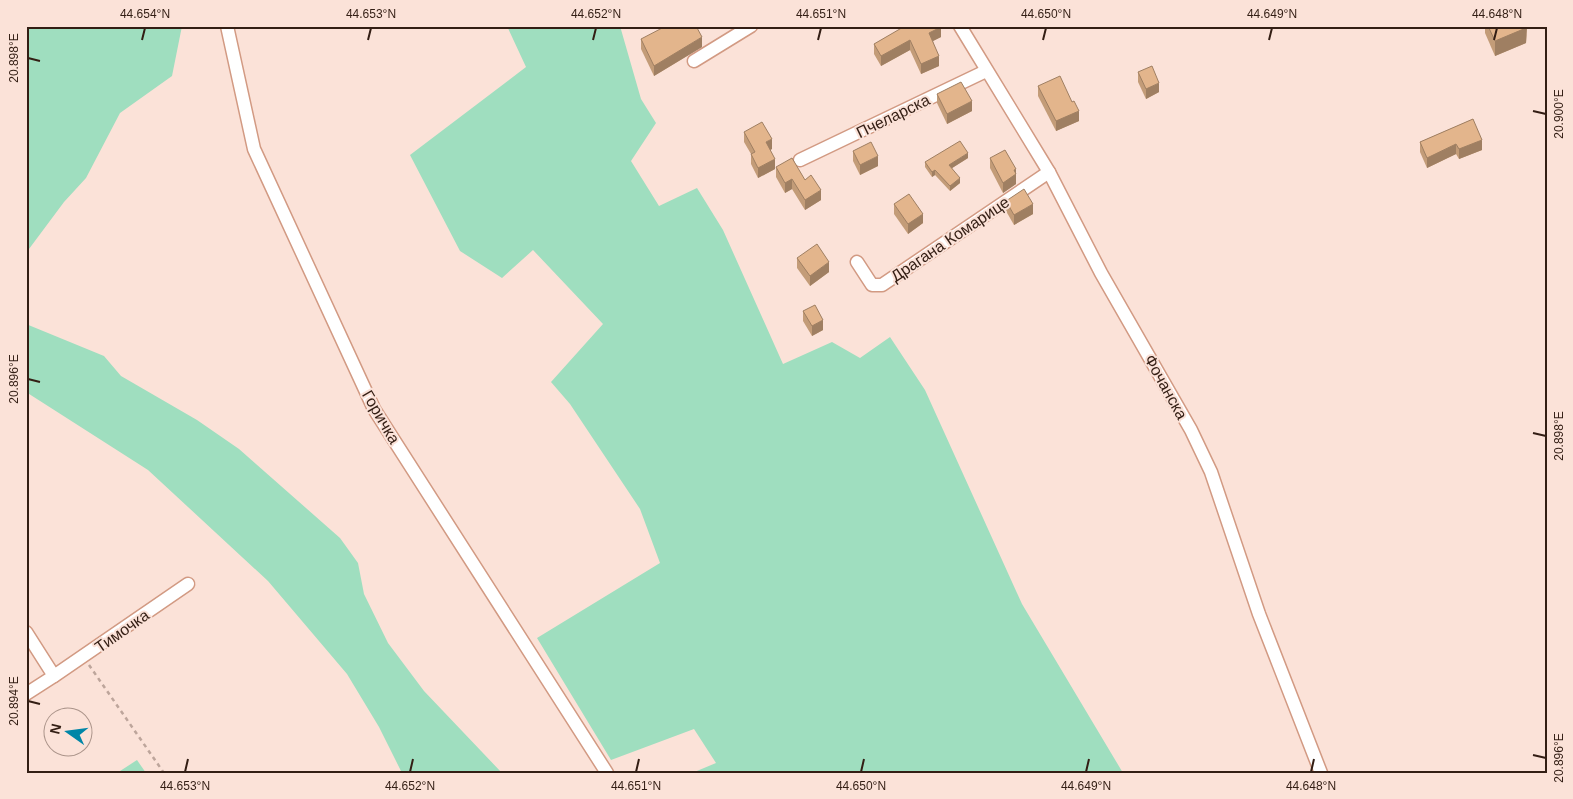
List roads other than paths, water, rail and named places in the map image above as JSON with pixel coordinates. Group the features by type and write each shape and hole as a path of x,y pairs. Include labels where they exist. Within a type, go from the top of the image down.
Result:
{"street":[{"name":"Горичка","path":"227,26 254,149 374,409 607,773"},
{"path":"694,61 751,26"},
{"name":"Фочанска","path":"960,26 986,72 1049,172 1101,273 1191,430 1211,472 1259,614 1321,773"},
{"name":"Пчеларска","path":"800,160 986,72"},
{"name":"Драгана Комарице","path":"857,262 872,285 882,285 1049,172"},
{"name":"Тимочка","path":"26,694 84,657 188,584"},
{"path":"26,632 54,676"}]}
